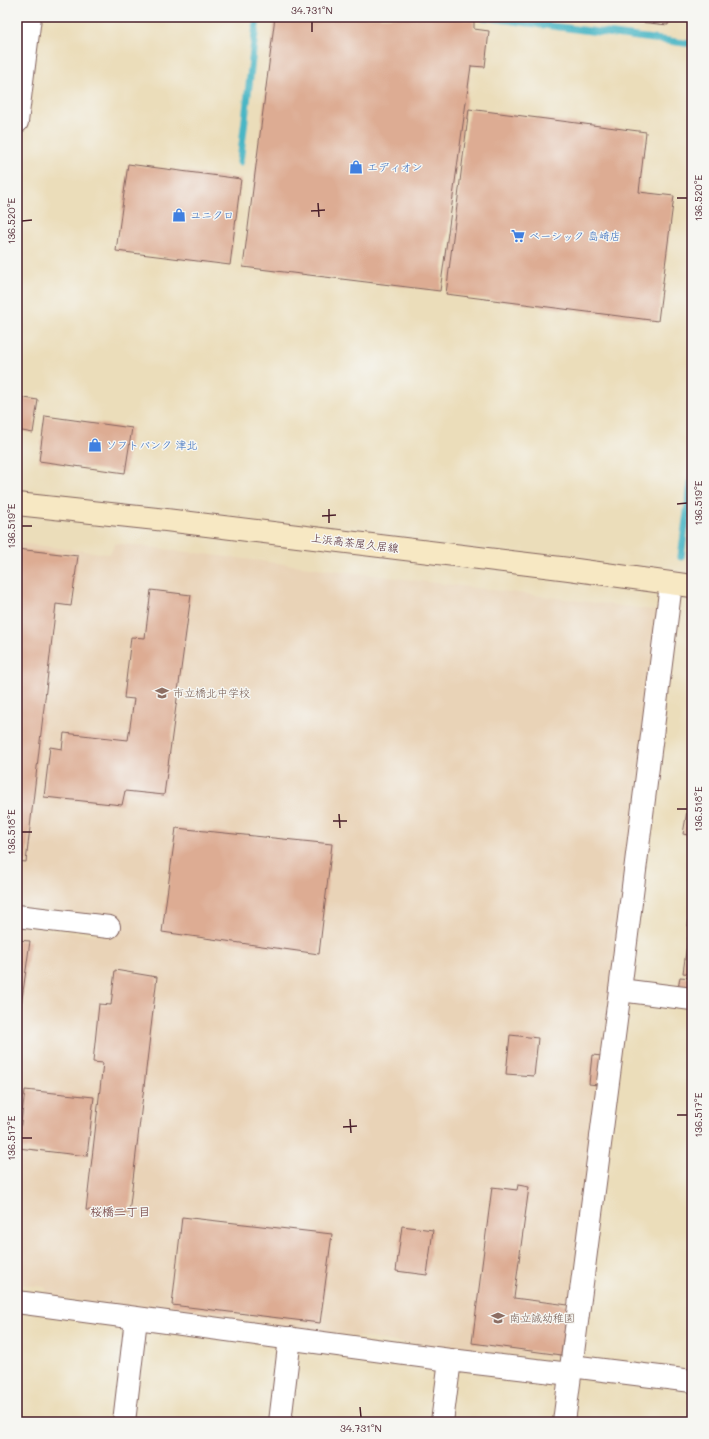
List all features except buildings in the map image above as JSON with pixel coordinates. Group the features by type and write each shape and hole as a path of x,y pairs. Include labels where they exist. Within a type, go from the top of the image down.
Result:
{"main road":[{"name":"上浜高茶屋久居線","path":"17,504 166,520 569,568 682,585"}],"street":[{"path":"17,122 30,17"},
{"path":"564,1422 620,990 682,585"},
{"path":"17,916 109,927"},
{"path":"620,990 692,999"},
{"path":"17,1302 450,1360 692,1381"},
{"path":"124,1422 136,1319"},
{"path":"280,1422 290,1338"},
{"path":"442,1422 450,1360"}],"shaded area":[{"path":"17,543 109,554 116,543 662,611 563,1359 468,1351 49,1297 45,1287 17,1284 17,926 114,937 116,919 17,907"}],"waterway":[{"path":"240,162 257,17"},
{"path":"482,17 692,44"},
{"path":"681,557 692,475"}],"place":[{"name":"エディオン","path":"356,167"},
{"name":"ユニクロ","path":"179,215"},
{"name":"ベーシック 島崎店","path":"518,236"},
{"name":"ソフトバンク 津北","path":"95,445"},
{"name":"市立橋北中学校","path":"162,693"},
{"name":"南立誠幼稚園","path":"498,1318"}],"district":[{"name":"桜橋二丁目","path":"120,1212"}]}
